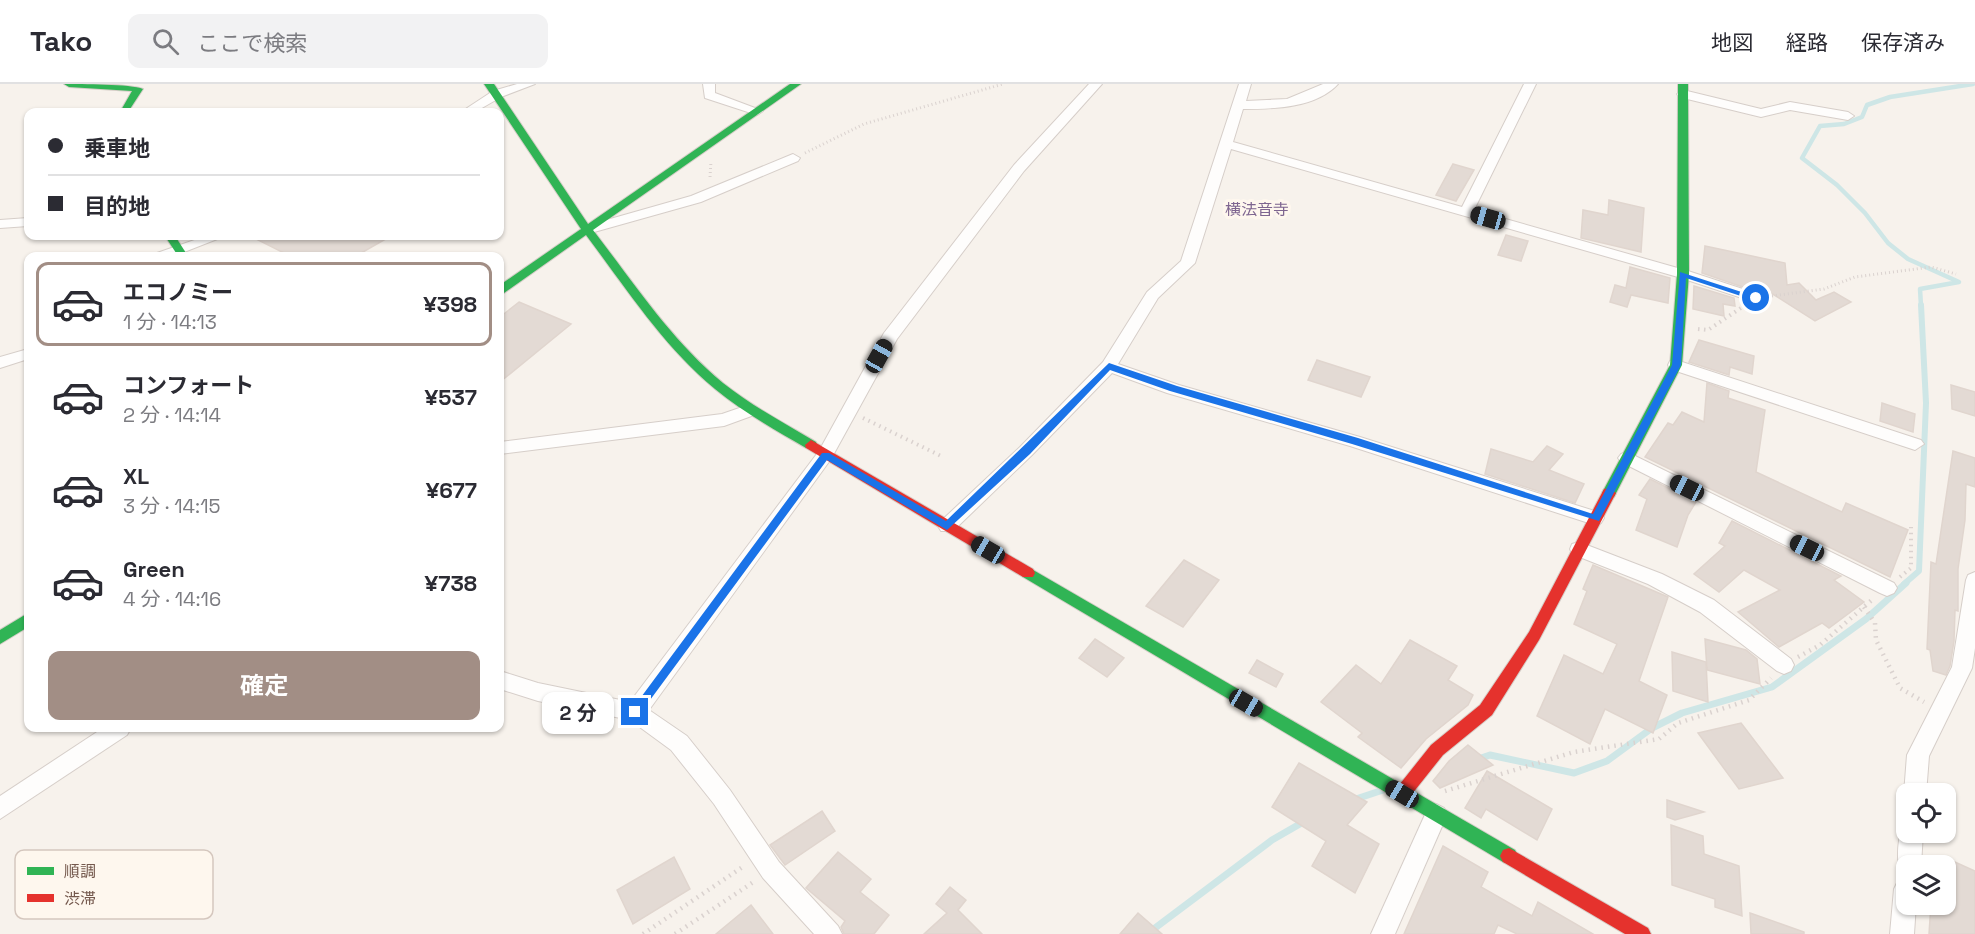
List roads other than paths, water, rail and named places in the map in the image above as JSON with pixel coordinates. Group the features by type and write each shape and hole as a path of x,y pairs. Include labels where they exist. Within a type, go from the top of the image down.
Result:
{"street":[{"path":"69,84 139,86 126,108"},
{"path":"472,108 493,89 529,84"},
{"path":"709,84 709,95 757,111"},
{"path":"504,287 796,84"},
{"path":"635,712 825,455 890,337 954,250 1019,168 1096,84"},
{"path":"947,526 1026,452 1109,366 1152,295 1188,264 1245,84"},
{"path":"1238,105 1286,105 1316,95 1332,84"},
{"path":"1467,211 1530,84"},
{"path":"1402,794 1437,750 1486,710 1534,636 1676,365 1683,274 1681,87 1761,113 1790,106 1848,116"},
{"path":"493,89 587,230 674,343 718,385 751,410 1436,815 1642,934"},
{"path":"1227,144 1467,211 1683,274 1756,298"},
{"path":"587,230 710,193 793,158"},
{"path":"0,235 5,224 24,222"},
{"path":"183,252 209,240"},
{"path":"0,363 24,355"},
{"path":"1676,365 1915,444"},
{"path":"1109,366 1173,389 1354,441 1595,518"},
{"path":"504,448 724,420 751,410"},
{"path":"1627,458 1887,588"},
{"path":"1579,549 1655,579 1707,606 1784,665"},
{"path":"1916,783 1918,755 1962,668 1975,580"},
{"path":"0,638 24,622"},
{"path":"504,681 538,692 635,712 679,743 722,797 765,863 830,934"},
{"path":"0,808 114,732"},
{"path":"1383,934 1436,815"},
{"path":"1902,934 1904,915"}],"waterway":[{"path":"1921,306 1920,289 1959,282 1908,259 1888,243 1865,213 1837,185 1802,158 1820,126 1844,124 1862,117 1867,105 1890,97 1973,84"},
{"path":"1904,584 1919,571 1926,403 1921,305"},
{"path":"1478,759 1490,755 1574,773 1607,761 1652,728 1682,713 1772,687 1866,619 1906,583"},
{"path":"1353,800 1383,790"},
{"path":"1147,934 1272,840 1305,821"}],"district":[{"name":"横法音寺","path":"1257,209"}]}
